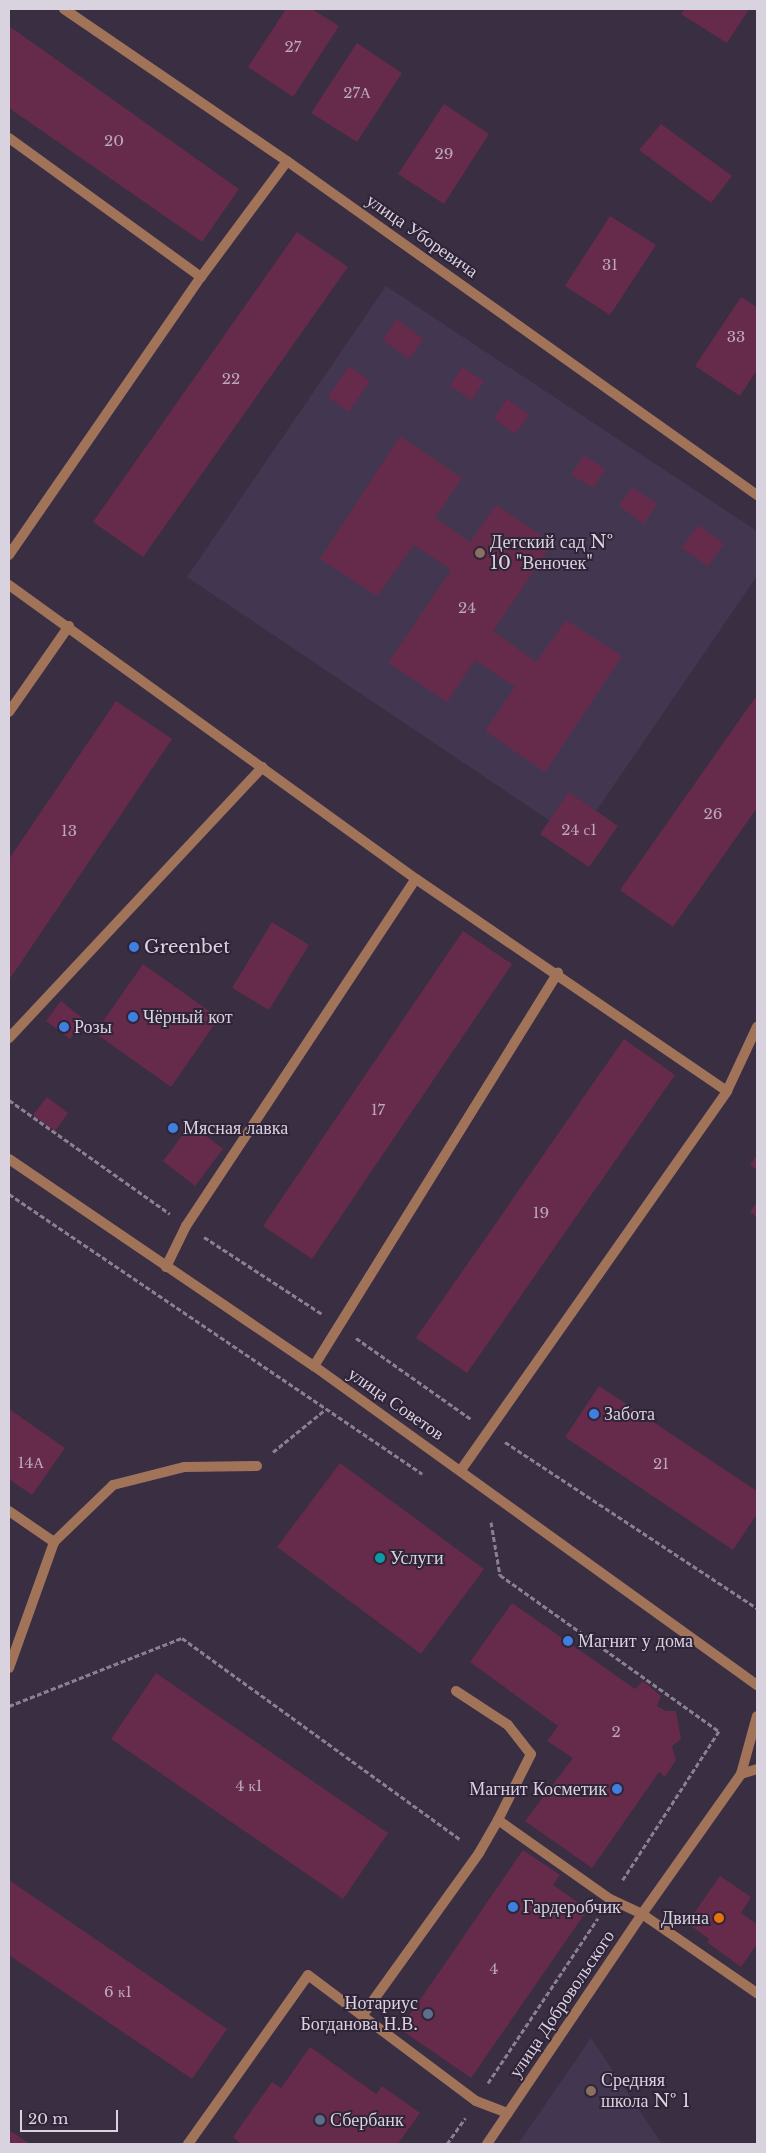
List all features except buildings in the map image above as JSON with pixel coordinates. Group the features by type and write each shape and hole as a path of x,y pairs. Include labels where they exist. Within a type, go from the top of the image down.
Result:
{"street":[{"name":"улица Уборевича","path":"64,9 287,161 757,495"},
{"path":"9,138 202,277"},
{"path":"9,555 202,277 287,161"},
{"path":"9,585 69,626 416,879 727,1091"},
{"path":"9,712 69,626"},
{"path":"9,1038 263,767"},
{"path":"166,1267 186,1226 416,879"},
{"path":"314,1366 558,974"},
{"path":"461,1470 727,1091 757,1026"},
{"name":"улица Советов","path":"9,1159 314,1366 461,1470 757,1685"},
{"path":"9,1668 54,1542 113,1485 184,1467 257,1466"},
{"path":"9,1511 54,1542"},
{"path":"362,2016 479,1853 531,1754 508,1725 456,1690"},
{"path":"742,1774 757,1716"},
{"path":"742,1774 757,1769"},
{"name":"улица Добровольского","path":"487,2144 642,1914 742,1774"},
{"path":"498,1820 610,1899 642,1914 757,1993"},
{"path":"188,2144 308,1976 476,2101 508,2113"}],"path":[{"path":"9,1100 186,1226 339,1326 488,1431 757,1608"},
{"path":"9,1194 425,1476"},
{"path":"257,1466 326,1409"},
{"path":"447,2144 719,1731 500,1575 491,1520"},
{"path":"9,1706 182,1638 479,1853"}],"shaded area":[{"name":"Детский сад № 10 \"Веночек\"","path":"386,286 757,531 757,576 577,839 187,577"},
{"name":"Средняя школа № 1","path":"591,2038 662,2144 518,2144"}],"place":[{"name":"Детский сад № 10 \"Веночек\"","path":"480,553"},
{"name":"Greenbet","path":"134,947"},
{"name":"Чёрный кот","path":"133,1017"},
{"name":"Розы","path":"64,1027"},
{"name":"Мясная лавка","path":"173,1128"},
{"name":"Забота","path":"594,1414"},
{"name":"Услуги","path":"380,1558"},
{"name":"Магнит у дома","path":"568,1641"},
{"name":"Магнит Косметик","path":"617,1789"},
{"name":"Гардеробчик","path":"513,1907"},
{"name":"Двина","path":"719,1918"},
{"name":"Нотариус Богданова Н.В.","path":"428,2014"},
{"name":"Средняя школа № 1","path":"591,2091"},
{"name":"Сбербанк","path":"320,2120"}]}
